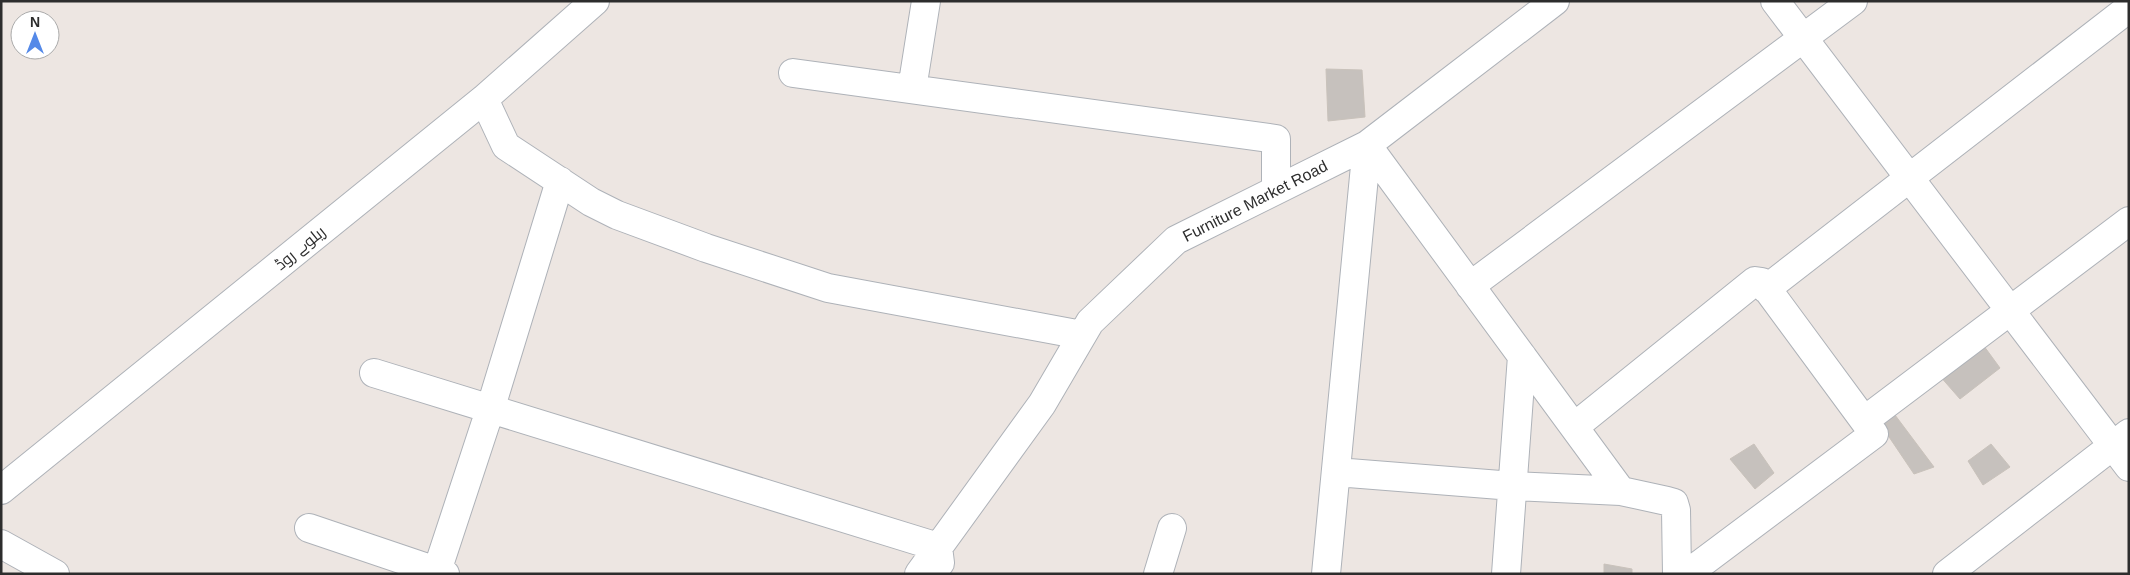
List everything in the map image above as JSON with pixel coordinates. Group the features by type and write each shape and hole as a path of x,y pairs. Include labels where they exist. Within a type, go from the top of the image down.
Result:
{"street":[{"name":"ریلوے روڈ","path":"1,490 484,99 595,1"},
{"path":"912,89 926,1"},
{"name":"Furniture Market Road","path":"919,574 1042,404 1090,322 1176,240 1367,145 1555,1"},
{"path":"1775,1 2010,311 2120,439 2129,467"},
{"path":"1470,286 1853,1"},
{"path":"1766,289 2129,8"},
{"path":"794,73 1276,139 1276,190"},
{"path":"484,99 506,146 591,202 617,214 706,248 828,288 1082,335"},
{"path":"1367,145 1621,491"},
{"path":"1326,574 1367,145"},
{"path":"309,528 441,572 560,181"},
{"path":"1865,420 2129,221"},
{"path":"1574,427 1755,282 1762,282 1874,434 1687,574"},
{"path":"1506,574 1522,356"},
{"path":"374,373 938,547 942,574"},
{"path":"1947,574 2120,439"},
{"path":"1336,472 1513,486 1621,491 1674,503 1677,574"},
{"path":"1158,574 1172,528"},
{"path":"1,544 55,574"}],"building":[{"path":"1326,69 1362,70 1365,117 1328,121"},
{"path":"1981,342 2000,368 1960,399 1939,375"},
{"path":"1895,415 1934,467 1914,474 1881,425"},
{"path":"1754,444 1774,473 1755,489 1730,459"},
{"path":"1991,444 2010,467 1983,485 1968,461"},
{"path":"1604,564 1632,569 1632,574 1604,574"}]}
